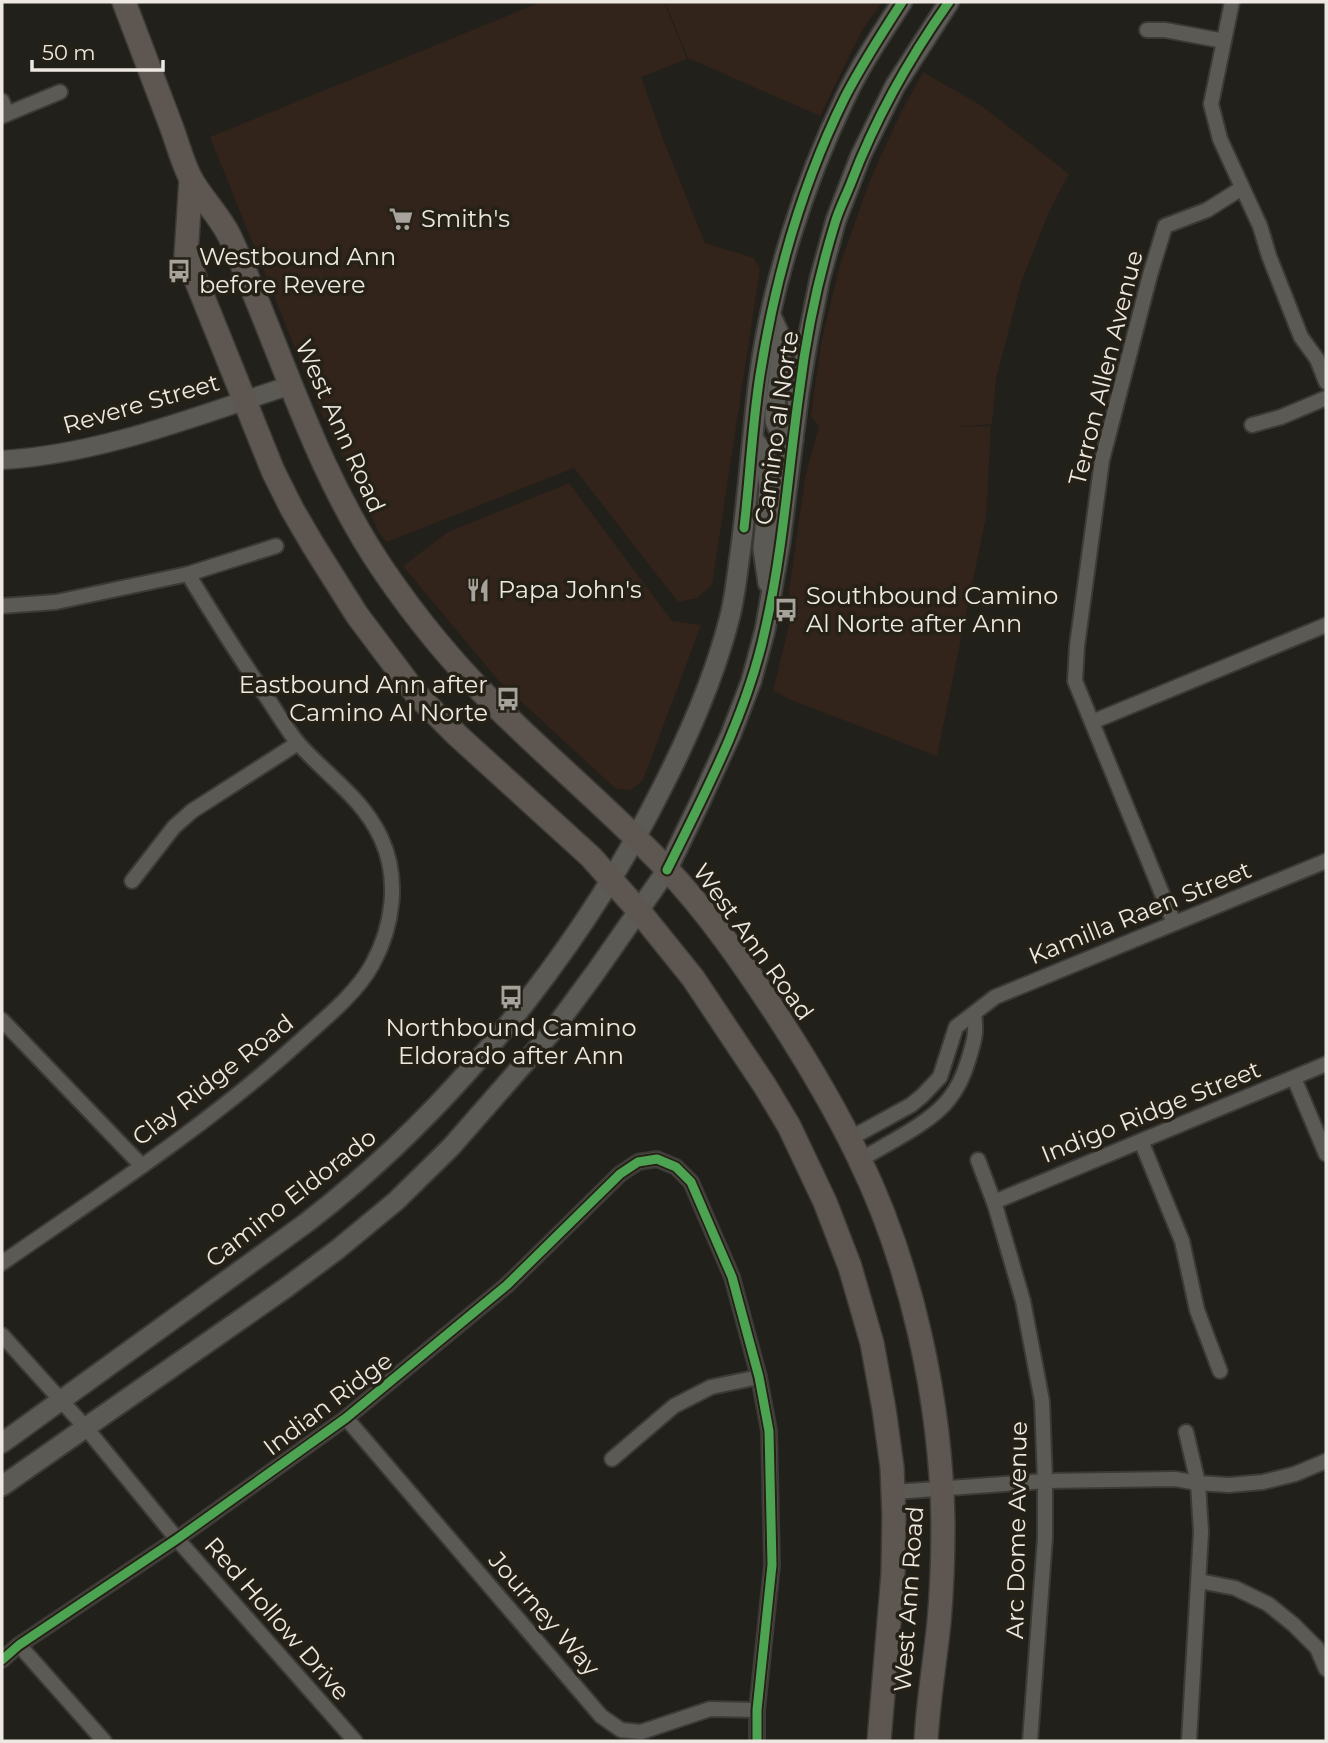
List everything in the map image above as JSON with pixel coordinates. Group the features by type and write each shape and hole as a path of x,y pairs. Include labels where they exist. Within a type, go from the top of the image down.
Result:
{"main road":[{"name":"West Ann Road","path":"124,2 191,179 227,231 314,442 351,518 382,569 425,628 492,703 637,839 685,890 765,996 809,1065 860,1160 897,1255 917,1325 931,1388 939,1453 943,1524 940,1608 926,1741"},
{"name":"Camino al Norte","path":"637,839 690,733 715,669 733,601 760,377 771,316 801,204 845,98 875,42 902,2"},
{"name":"Camino al Norte","path":"639,911 667,870 731,734 747,692 765,630 780,542 807,338 836,220 861,156 895,86 949,2"},
{"name":"West Ann Road","path":"191,179 186,256 273,471 297,518 357,615 417,695 591,857 693,978 765,1086 794,1137 825,1202 850,1267 872,1343 887,1429 894,1492 892,1584 880,1741"},
{"path":"771,316 783,342 775,421 779,430 793,440"},
{"path":"753,439 765,454 769,488 763,550 770,601"},
{"name":"Camino Eldorado","path":"2,1443 306,1223 355,1184 395,1147 446,1096 507,1025 566,947 637,839"},
{"path":"2,1486 287,1287 338,1249 396,1200 451,1147 550,1034 639,911"}],"street":[{"path":"1232,2 1211,104 1220,139 1260,226 1301,337 1317,359 1326,382"},
{"path":"1147,30 1165,30 1224,41"},
{"path":"3,110 60,92"},
{"name":"Terron Allen Avenue","path":"1174,923 1074,681 1077,646 1102,460 1165,226 1207,210 1242,188"},
{"name":"Revere Street","path":"2,460 46,455 124,439 291,385"},
{"path":"1252,425 1281,417 1326,398"},
{"path":"2,606 57,602 188,574 276,546"},
{"name":"Clay Ridge Road","path":"2,1263 142,1166 260,1078 354,989 371,967 390,920 392,893 387,855 370,817 298,743 235,652 188,574"},
{"path":"1092,722 1326,625"},
{"path":"132,881 174,827 191,811 298,743"},
{"name":"Kamilla Raen Street","path":"849,1139 911,1105 922,1096 940,1077 956,1027 995,997 1326,861"},
{"path":"860,1160 929,1118 948,1102 970,1055 976,1032 974,1014"},
{"path":"2,1020 142,1166"},
{"name":"Indigo Ridge Street","path":"994,1202 1326,1064"},
{"path":"1294,1078 1326,1154"},
{"path":"1141,1141 1182,1241 1197,1310 1220,1371"},
{"name":"Indian Ridge","path":"2,1660 19,1645 177,1539 346,1418 508,1285 620,1174 638,1162 657,1160 676,1167 691,1182 732,1277 759,1377"},
{"name":"Arc Dome Avenue","path":"978,1160 994,1202 1023,1301 1042,1401 1045,1481 1043,1563 1030,1741"},
{"name":"Red Hollow Drive","path":"2,1335 86,1428 177,1539 355,1741"},
{"path":"612,1459 674,1406 711,1387 759,1377 769,1431 772,1565 757,1710 757,1741"},
{"name":"Journey Way","path":"346,1418 601,1716 621,1730 641,1732 710,1709 757,1710"},
{"path":"1186,1432 1198,1483 1201,1532 1189,1741"},
{"path":"894,1492 1045,1481 1175,1479 1229,1485 1263,1482 1295,1474 1326,1461"},
{"path":"1199,1580 1235,1588 1268,1604 1317,1648 1326,1669"},
{"path":"19,1645 104,1741"}],"shaded area":[{"path":"541,2 664,2 687,59 641,77 663,139 705,243 754,258 760,269 712,585 697,598 678,602 574,468 387,542 379,533 319,408 210,137"},
{"path":"665,2 882,2 861,32 820,116 688,58"},
{"path":"923,72 982,106 1069,174 1048,214 1021,283 996,379 992,424 953,427 991,426 986,517 937,756 773,691 792,614 789,590 805,478 819,426 811,417 822,339 840,265 870,180 901,112"},
{"path":"569,483 672,621 701,625 643,780 631,790 616,789 497,679 403,566 448,532"}],"cycle path":[{"path":"744,528 760,375 774,303 792,233 816,164 845,97 902,2"},
{"path":"667,870 736,723 757,661 776,571 809,329 837,218 882,112 920,45 949,2"},
{"path":"2,1660 19,1645 177,1539 346,1418 507,1285 620,1174 638,1162 657,1159 676,1167 691,1182 732,1277 759,1377 769,1431 772,1565 757,1710 757,1741"}],"place":[{"name":"Smith's","path":"401,219"},
{"name":"Westbound Ann before Revere","path":"179,271"},
{"name":"Papa John's","path":"478,590"},
{"name":"Southbound Camino Al Norte after Ann","path":"786,610"},
{"name":"Eastbound Ann after Camino Al Norte","path":"508,699"},
{"name":"Northbound Camino Eldorado after Ann","path":"511,997"}]}
